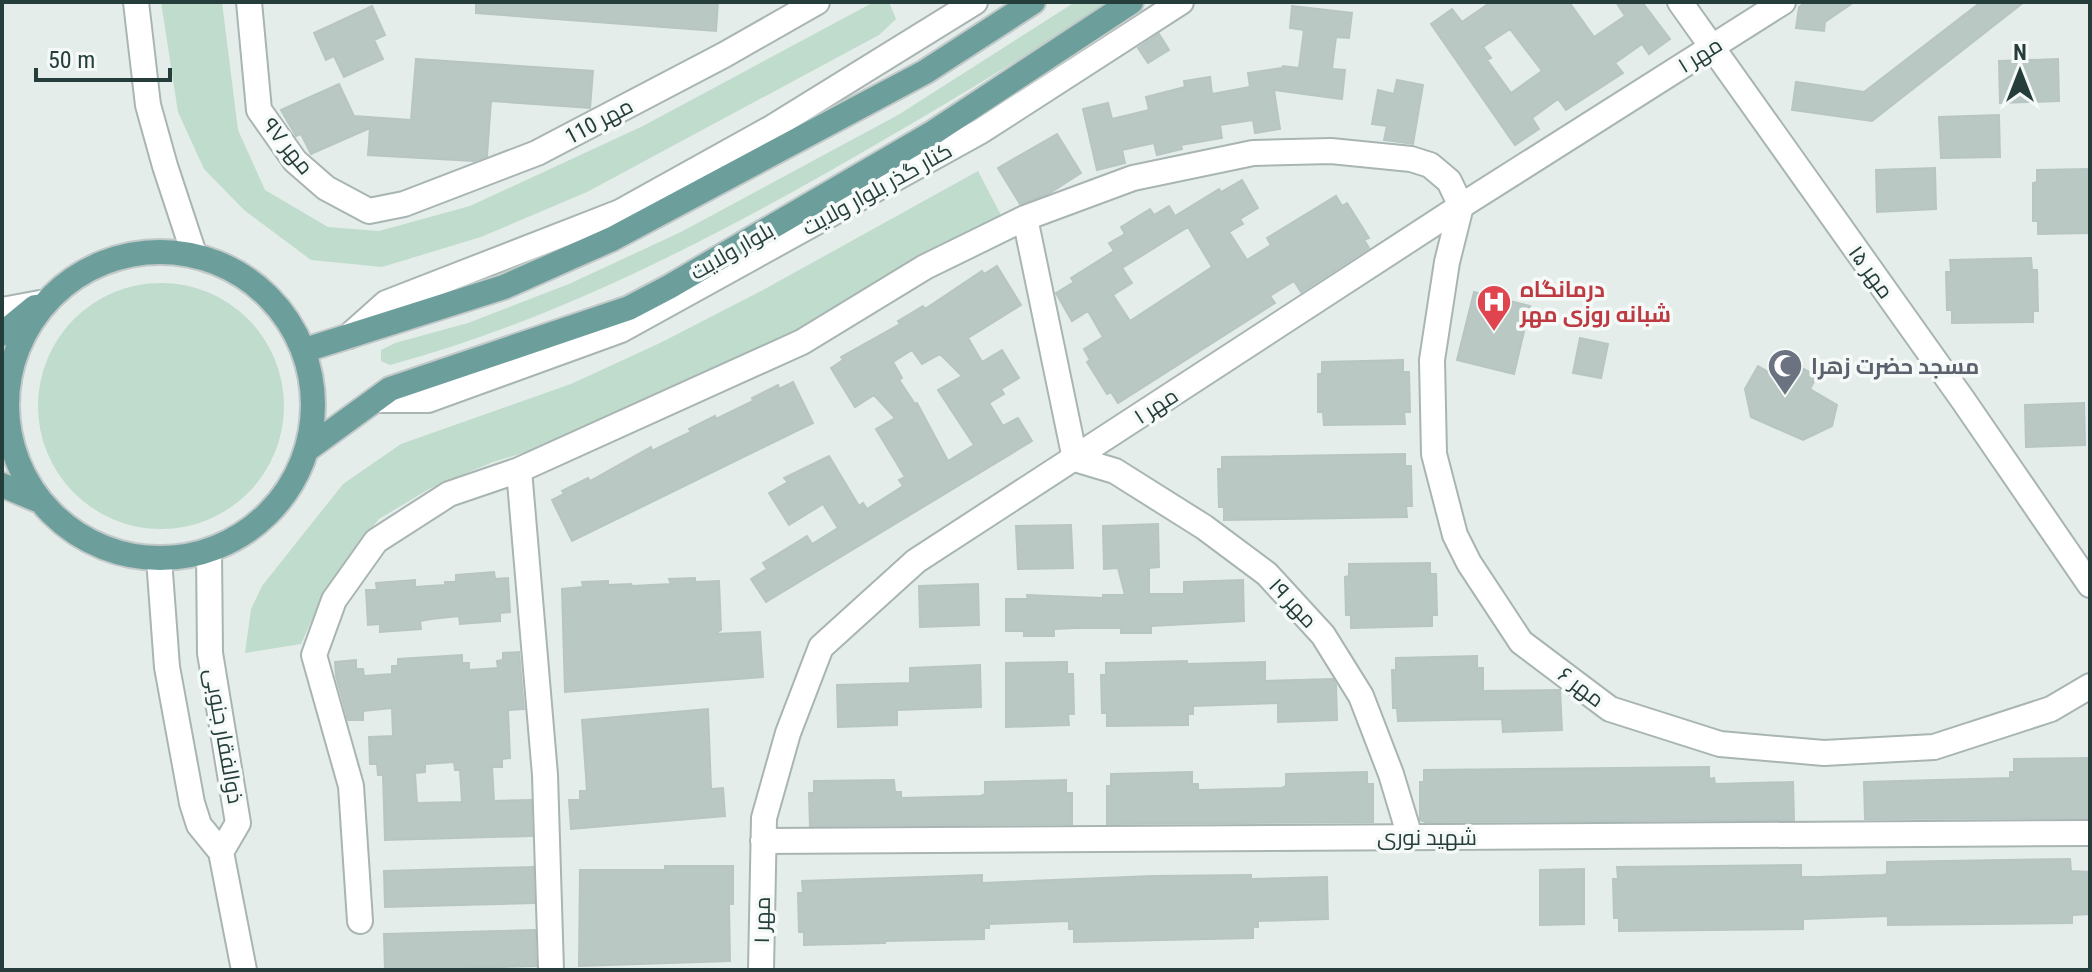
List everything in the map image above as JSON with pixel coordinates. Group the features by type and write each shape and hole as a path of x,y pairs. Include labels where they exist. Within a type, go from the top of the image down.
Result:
{"main road":[{"path":"305,350 504,287 612,239 925,72 1033,2"},
{"name":"بلوار ولایت","path":"309,448 390,389 629,308 656,294 934,132 1131,2"},
{"path":"2,334 40,303 101,263 147,251 194,254 241,273 279,306 305,350 315,398 309,448 287,493 253,528 209,551 159,559 109,550 64,525 40,501 16,459 6,413 10,366 40,303"},
{"path":"2,485 40,501"}],"street":[{"path":"136,2 148,105 194,254"},
{"name":"مهر ۹۷","path":"249,2 259,110 295,161 326,188 369,211"},
{"name":"مهر 110","path":"369,211 404,204 537,153 724,55 817,2"},
{"path":"349,336 386,303 620,212 773,127 975,2"},
{"name":"کنار گذر بلوار ولایت","path":"376,400 428,400 621,330 981,131 1181,2"},
{"name":"مهر ۱۵","path":"1680,2 2090,585"},
{"name":"مهر ۱","path":"761,970 764,818 788,733 821,647 916,561 1461,206 1783,2"},
{"path":"360,921 351,786 314,655 334,600 376,541 449,494 519,470 802,342 925,267 1025,218 1133,178 1253,153 1331,151 1411,159 1430,165 1449,181 1461,206"},
{"name":"مهر ۶","path":"1461,206 1447,262 1432,360 1434,454 1455,535 1469,563 1521,642 1610,709 1720,744 1824,753 1934,747 2051,709 2090,686"},
{"path":"1025,218 1075,459"},
{"path":"2,310 40,303"},
{"name":"مهر ۱۹","path":"1075,459 1115,471 1204,527 1267,574 1323,635 1361,696 1391,774 1410,837"},
{"path":"519,470 545,775 551,970"},
{"name":"ذوالفقار جنوبی","path":"159,559 167,667 192,803 199,825 221,852 238,823 210,653 209,551"},
{"name":"شهید نوری","path":"763,841 2090,833"},
{"path":"221,852 244,970"}],"green space":[{"path":"161,2 222,2 238,130 265,190 328,227 379,231 470,206 643,126 874,2 889,2 896,19 879,35 587,192 481,237 382,267 311,260 244,210 204,169 178,112"},
{"path":"1075,2 1109,2 934,110 722,230 615,282 504,328 390,365 381,361 381,350 395,343 468,323 569,284 681,232 898,115"},
{"path":"978,171 1003,219 773,345 571,438 493,462 429,489 379,519 352,551 322,597 301,644 245,653 251,609 262,586 343,484 401,444 571,384 660,343"},
{"path":"161,283 208,293 248,319 274,359 284,406 274,453 248,493 208,519 161,529 114,519 74,493 48,453 38,406 48,359 74,319 114,293"}],"building":[{"path":"476,2 718,2 716,31 476,13"},
{"path":"1491,2 1569,2 1594,37 1625,16 1616,2 1642,2 1670,39 1649,54 1642,44 1615,63 1623,73 1566,110 1558,99 1532,118 1539,129 1515,145 1431,24 1452,9 1462,22","holes":["1510,29 1542,71 1511,93 1487,60 1491,58 1483,47"]},
{"path":"1806,2 1854,2 1825,22 1824,31 1796,28 1799,7"},
{"path":"1981,2 2024,2 1872,121 1792,110 1796,82 1864,92"},
{"path":"372,6 385,35 374,40 383,59 344,77 334,56 326,60 314,33"},
{"path":"1292,6 1352,13 1349,38 1336,37 1332,69 1345,70 1342,99 1274,90 1280,129 1255,133 1253,120 1220,125 1222,138 1181,145 1182,149 1157,155 1154,143 1122,150 1125,163 1097,170 1083,109 1108,103 1112,119 1149,110 1146,97 1185,87 1184,81 1210,77 1212,94 1250,87 1248,73 1283,66 1299,68 1304,30 1290,28"},
{"path":"1159,34 1169,50 1148,63 1138,48"},
{"path":"416,59 593,71 590,108 491,101 487,156 474,161 368,155 370,128 311,154 301,134 296,136 281,110 339,84 354,116 411,120"},
{"path":"2058,59 2059,101 2000,103 1999,61"},
{"path":"1397,80 1423,85 1413,144 1384,140 1387,126 1372,124 1378,90 1394,94"},
{"path":"1999,115 2000,157 1941,158 1939,117"},
{"path":"1057,134 1081,173 1048,194 1020,204 998,168"},
{"path":"1935,168 1936,209 1877,212 1876,170"},
{"path":"2090,169 2090,233 2038,234 2038,221 2033,221 2033,183 2037,182 2037,170"},
{"path":"1242,180 1258,208 1240,219 1243,224 1229,232 1247,260 1271,245 1267,238 1336,196 1342,206 1347,203 1369,238 1364,240 1369,248 1301,292 1294,281 1270,296 1275,303 1118,403 1111,392 1107,394 1087,362 1090,360 1084,349 1103,337 1088,311 1072,321 1056,293 1074,282 1071,278 1114,251 1109,243 1125,234 1121,227 1150,209 1154,215 1169,206 1175,216 1219,189 1221,192","holes":["1188,227 1212,267 1130,321 1113,295 1132,283 1122,268"]},
{"path":"2031,258 2032,270 2037,270 2038,311 2033,311 2033,322 1952,323 1952,310 1947,310 1946,272 1951,272 1950,260"},
{"path":"997,266 1021,305 968,338 982,362 1002,350 1019,378 1001,389 1004,394 989,403 1003,426 1018,418 1032,441 766,602 751,579 767,569 763,563 807,536 812,544 838,528 823,504 789,525 769,493 788,482 784,478 829,456 859,506 863,503 867,509 903,486 899,480 905,477 876,429 895,418 874,395 855,407 831,368 843,360 841,357 900,324 898,321 923,306 925,309 982,271 984,274","holes":["912,350 922,364 940,354 962,376 938,390 974,445 948,461 917,403 899,380 902,378 893,362"]},
{"name":"درمانگاه شبانه روزی مهر","path":"1474,292 1530,306 1514,374 1457,360"},
{"path":"1580,338 1608,344 1601,378 1573,373"},
{"path":"1403,360 1403,372 1409,372 1410,412 1404,412 1405,424 1324,425 1323,412 1318,412 1318,374 1322,374 1322,362"},
{"name":"مسجد حضرت زهرا","path":"1788,361 1817,376 1810,389 1837,405 1832,426 1803,440 1751,417 1745,389 1758,366 1779,378"},
{"path":"793,382 813,423 572,541 552,500 564,494 562,491 588,478 590,481 651,447 652,451 691,432 689,429 753,401 752,398 778,385 779,389"},
{"path":"2084,403 2085,445 2026,447 2025,405"},
{"path":"1405,454 1405,466 1411,466 1412,506 1406,506 1407,517 1224,520 1224,507 1219,507 1218,469 1222,469 1222,457"},
{"path":"1158,524 1159,567 1149,568 1149,594 1184,594 1184,582 1243,580 1244,621 1151,626 1151,633 1121,633 1121,628 1076,628 1054,629 1054,636 1024,636 1024,631 1006,631 1006,599 1028,599 1027,595 1103,598 1103,595 1125,595 1118,568 1104,569 1103,526"},
{"path":"1071,525 1073,568 1018,569 1016,526"},
{"path":"1430,563 1430,574 1436,574 1437,615 1432,615 1432,626 1351,628 1351,615 1346,615 1345,577 1349,576 1349,564"},
{"path":"494,572 495,579 508,578 510,612 500,613 500,621 460,624 459,616 420,621 421,629 380,632 380,624 368,625 366,590 377,590 376,583 415,580 415,587 445,585 445,582 456,582 456,575"},
{"path":"695,578 695,582 719,581 721,630 714,634 760,632 763,677 565,692 562,589 583,587 582,582 608,581 608,585 632,586 671,584 669,579"},
{"path":"978,584 979,625 920,627 919,586"},
{"path":"519,652 524,709 508,710 510,758 502,759 502,767 492,767 494,801 531,800 532,836 385,840 383,775 378,775 377,764 370,764 369,737 393,736 392,708 363,711 363,720 348,720 335,662 356,660 356,669 363,669 364,676 392,674 392,666 398,666 398,659 462,655 462,663 469,663 469,670 498,668 497,661 503,660 503,653","holes":["454,762 455,770 460,770 462,802 417,803 415,773 425,772 425,764"]},
{"path":"1477,656 1477,668 1483,668 1483,691 1560,690 1562,730 1503,732 1502,719 1398,721 1397,708 1393,708 1392,670 1396,670 1396,658"},
{"path":"1187,661 1187,664 1265,662 1265,681 1333,679 1336,685 1337,720 1278,722 1278,703 1193,706 1193,714 1188,714 1188,725 1107,726 1107,713 1102,713 1101,675 1106,675 1106,663"},
{"path":"1067,662 1067,674 1073,674 1074,714 1068,714 1069,725 1006,727 1006,663"},
{"path":"980,665 981,707 897,710 897,725 838,727 837,685 910,683 910,668"},
{"path":"708,709 711,789 723,788 725,816 571,829 569,800 580,800 580,791 587,791 582,720"},
{"path":"2090,758 2090,818 1865,819 1864,782 2010,778 2010,772 2014,772 2014,759"},
{"path":"1709,767 1709,779 1714,778 1715,784 1793,782 1794,820 1420,820 1420,782 1424,782 1424,770"},
{"path":"1192,772 1192,784 1198,784 1198,790 1282,788 1286,786 1286,774 1367,772 1367,784 1373,784 1373,822 1107,824 1107,786 1111,786 1111,774"},
{"path":"894,780 895,792 901,792 901,798 981,796 985,794 985,782 1066,780 1066,793 1072,793 1072,824 810,826 809,793 814,793 814,781"},
{"path":"2070,859 2071,871 2090,872 2090,914 2072,915 2072,923 1888,925 1888,916 1803,919 1803,929 1619,931 1619,918 1614,918 1613,879 1618,879 1617,867 1801,865 1801,877 1817,877 1883,875 1887,874 1887,862"},
{"path":"665,866 733,866 733,904 729,904 730,961 579,966 580,870 665,870"},
{"path":"533,867 534,903 385,907 384,871"},
{"path":"1584,869 1584,924 1540,925 1540,870"},
{"path":"982,875 982,883 1153,876 1251,875 1251,879 1327,877 1328,919 1258,921 1258,927 1253,927 1253,938 1074,942 1074,929 1069,929 1069,921 989,924 989,928 984,928 984,939 804,945 804,932 799,932 798,893 803,893 802,881"},
{"path":"535,930 536,966 385,970 384,934"}],"place":[{"name":"درمانگاه شبانه روزی مهر","path":"1494,333"},
{"name":"مسجد حضرت زهرا","path":"1785,397"}]}
